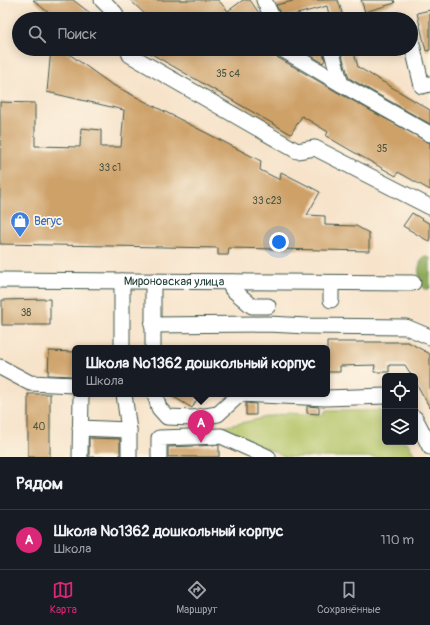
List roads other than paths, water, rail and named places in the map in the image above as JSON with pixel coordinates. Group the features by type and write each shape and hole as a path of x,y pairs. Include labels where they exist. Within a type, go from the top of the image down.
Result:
{"street":[{"path":"102,0 114,12"},
{"path":"264,0 270,12"},
{"path":"132,56 297,151 315,148 430,207"},
{"path":"294,56 430,134"},
{"path":"333,56 341,84"},
{"path":"415,56 422,86 430,84"},
{"name":"Мироновская улица","path":"0,280 413,283"},
{"path":"122,281 122,345"},
{"path":"153,282 153,345"},
{"path":"232,282 232,289 252,306 268,306"},
{"path":"331,282 331,300"},
{"path":"152,325 268,324 406,327 430,337"},
{"path":"0,367 30,383 72,385"},
{"path":"304,397 326,398 382,396"},
{"path":"80,457 81,397"},
{"path":"124,397 129,430 129,457"},
{"path":"156,397 158,408 167,417 193,418 218,414 237,397"},
{"path":"418,424 430,447"},
{"path":"80,428 129,430"},
{"path":"160,457 159,438 221,436 268,457"}],"place":[{"name":"Вегус","path":"20,238"},
{"name":"Школа №1362 дошкольный корпус","path":"201,443"}]}
